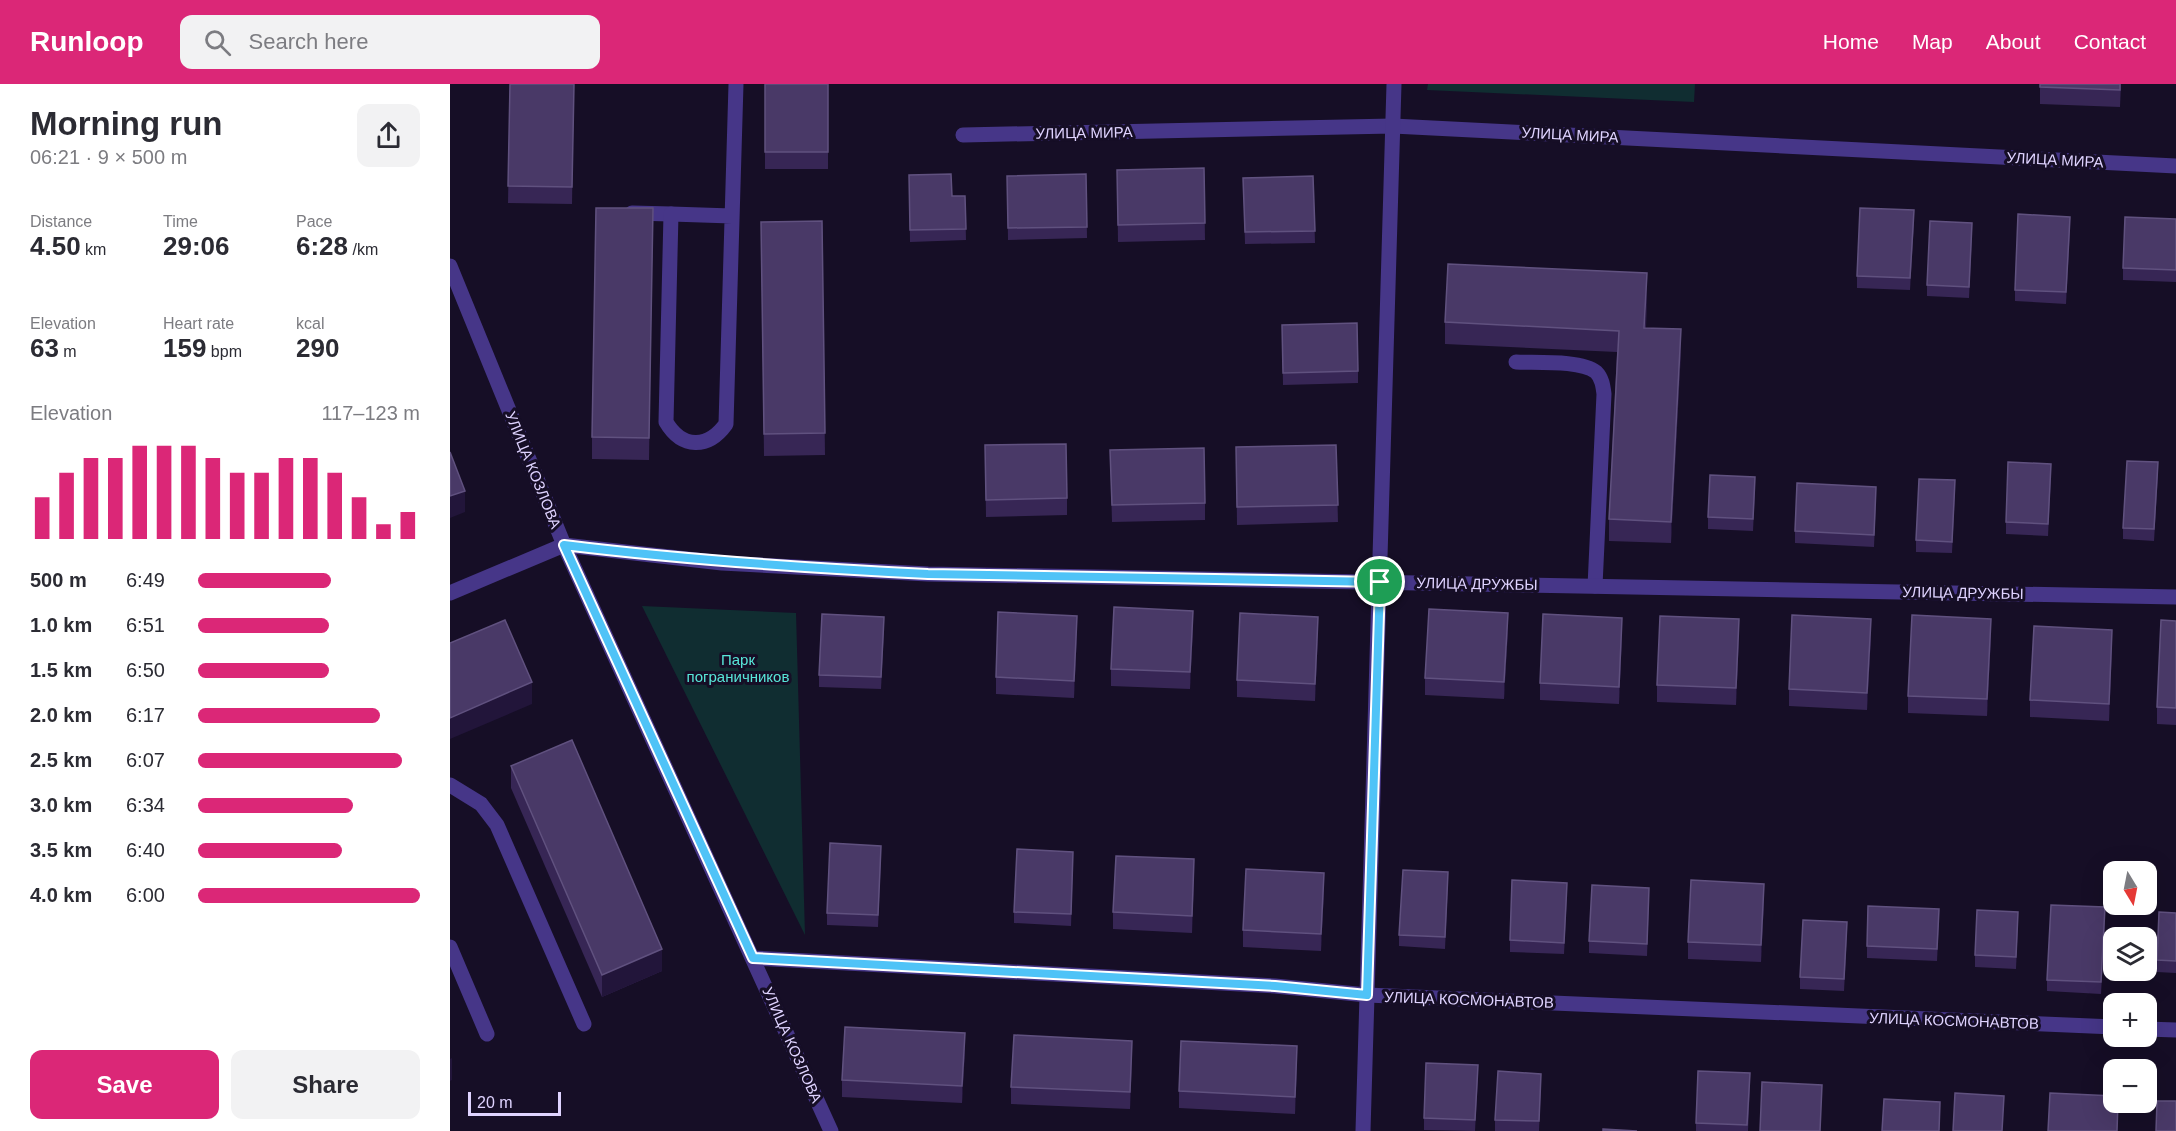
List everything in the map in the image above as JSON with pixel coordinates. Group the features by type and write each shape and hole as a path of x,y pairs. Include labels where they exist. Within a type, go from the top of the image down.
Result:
{"street":[{"path":"671,214 666,422 679,438 699,443 719,434 726,424 736,84"},
{"path":"1363,1131 1394,84"},
{"name":"УЛИЦА МИРА","path":"963,135 1393,126 2176,166"},
{"path":"618,213 732,216"},
{"name":"УЛИЦА КОЗЛОВА","path":"450,266 564,545 831,1131"},
{"path":"1516,362 1583,365 1596,372 1602,381 1604,394 1595,586"},
{"path":"450,593 564,545"},
{"name":"УЛИЦА ДРУЖБЫ","path":"564,545 723,562 905,573 2176,597"},
{"path":"450,785 481,804 497,825 584,1024"},
{"path":"450,947 487,1034"},
{"name":"УЛИЦА КОСМОНАВТОВ","path":"753,958 1275,986 1367,995 2103,1028"},
{"path":"2157,1029 2176,1030"}],"green space":[{"path":"1428,84 1695,84 1694,102 1427,90"},
{"name":"Парк пограничников","path":"642,606 796,613 805,935"}],"building":[{"path":"510,84 574,84 572,187 508,186"},
{"path":"765,84 828,84 828,152 765,152"},
{"path":"2040,84 2120,84 2120,90 2040,87"},
{"path":"1204,168 1205,223 1118,225 1117,170"},
{"path":"951,174 952,196 965,196 966,229 910,230 909,175"},
{"path":"1086,174 1087,227 1008,228 1007,176"},
{"path":"1313,176 1315,231 1245,232 1243,178"},
{"path":"596,208 653,208 649,438 592,437"},
{"path":"1860,208 1914,210 1910,278 1857,276"},
{"path":"2018,214 2070,217 2066,292 2015,290"},
{"path":"2125,217 2176,219 2176,270 2123,268"},
{"path":"822,221 825,433 764,434 761,222"},
{"path":"1930,221 1972,223 1969,287 1927,285"},
{"path":"1448,264 1647,273 1644,328 1681,329 1671,522 1609,519 1619,331 1445,322"},
{"path":"1357,323 1358,371 1283,373 1282,325"},
{"path":"1066,444 1067,498 986,500 985,445"},
{"path":"1336,445 1338,505 1237,507 1236,447"},
{"path":"1204,448 1205,503 1112,505 1110,450"},
{"path":"450,452 465,491 450,496"},
{"path":"2127,461 2158,462 2154,529 2123,528"},
{"path":"2008,462 2051,464 2048,524 2006,522"},
{"path":"1710,475 1755,477 1753,519 1708,517"},
{"path":"1919,479 1955,480 1952,542 1916,540"},
{"path":"1797,483 1876,487 1874,535 1795,531"},
{"path":"1114,607 1193,611 1190,672 1111,669"},
{"path":"1429,609 1508,613 1504,682 1425,678"},
{"path":"998,612 1077,616 1074,681 996,677"},
{"path":"1240,613 1318,617 1315,684 1237,680"},
{"path":"822,614 884,617 881,677 819,675"},
{"path":"1543,614 1622,618 1619,687 1540,683"},
{"path":"1792,615 1871,619 1867,693 1789,689"},
{"path":"1912,615 1991,619 1987,699 1908,696"},
{"path":"1660,616 1739,619 1736,688 1657,685"},
{"path":"505,620 532,682 450,718 450,643"},
{"path":"2161,620 2176,621 2176,708 2157,707"},
{"path":"2034,626 2112,630 2109,704 2030,700"},
{"path":"572,740 662,949 602,975 511,766"},
{"path":"830,843 881,846 878,915 827,913"},
{"path":"1017,849 1073,852 1071,914 1014,912"},
{"path":"1116,856 1194,859 1192,916 1113,912"},
{"path":"1246,869 1324,873 1321,934 1243,930"},
{"path":"1403,870 1448,872 1445,937 1399,935"},
{"path":"1512,880 1567,883 1564,943 1510,940"},
{"path":"1691,880 1764,884 1761,945 1688,942"},
{"path":"1592,885 1649,888 1647,944 1589,941"},
{"path":"2051,905 2103,907 2101,982 2047,980"},
{"path":"1868,906 1939,909 1937,949 1867,946"},
{"path":"1977,910 2018,912 2016,957 1975,955"},
{"path":"2159,912 2176,913 2176,961 2157,960"},
{"path":"1803,920 1847,922 1844,979 1800,977"},
{"path":"845,1027 965,1033 962,1086 842,1080"},
{"path":"1014,1035 1132,1041 1130,1092 1011,1087"},
{"path":"1181,1041 1297,1046 1295,1097 1179,1091"},
{"path":"1426,1063 1478,1065 1475,1120 1424,1118"},
{"path":"1498,1071 1541,1074 1539,1121 1495,1120"},
{"path":"1698,1071 1750,1073 1747,1125 1696,1123"},
{"path":"1762,1082 1822,1085 1820,1131 1760,1131"},
{"path":"1955,1093 2004,1096 2002,1131 1953,1131"},
{"path":"2050,1093 2103,1095 2103,1113 2118,1113 2117,1131 2048,1131"},
{"path":"1884,1099 1940,1102 1939,1131 1882,1131"},
{"path":"2157,1101 2176,1101 2176,1131 2156,1131"},
{"path":"1603,1129 1637,1131 1603,1131"}],"route":[{"path":"564,545 651,556 791,568 928,574 1380,582 1367,995 1275,986 753,958 564,545"}]}
